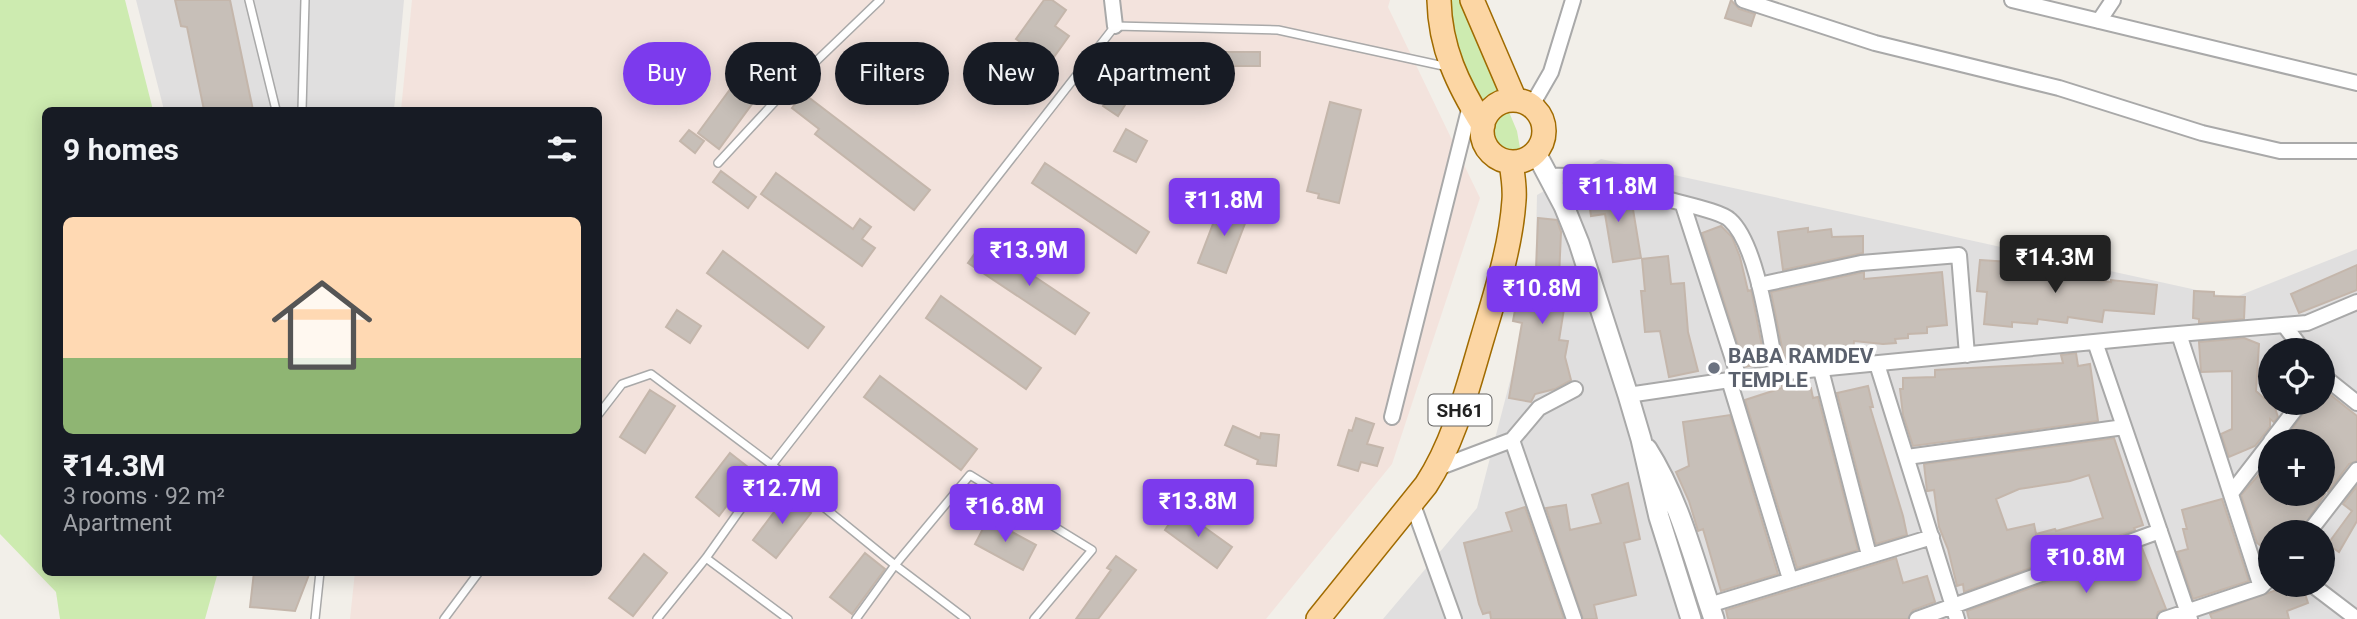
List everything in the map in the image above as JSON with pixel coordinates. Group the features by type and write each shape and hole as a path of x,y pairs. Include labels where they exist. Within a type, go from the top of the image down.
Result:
{"main road":[{"path":"1439,0 1442,38 1451,67 1476,115 1488,150 1495,157 1511,163 1529,159 1541,146 1545,128 1538,112 1524,103 1506,100 1476,115"},
{"path":"1472,0 1524,103"},
{"name":"SH61","path":"1318,619 1438,468 1470,381 1510,233 1515,197 1511,163"}],"street":[{"path":"1112,0 1115,26"},
{"path":"1524,103 1551,72 1573,0"},
{"path":"1743,0 1875,43 2059,88 2202,133 2280,151 2357,151"},
{"path":"2012,0 2034,3 2357,83"},
{"path":"2099,21 2113,0"},
{"path":"1392,417 1476,115"},
{"path":"1536,153 1579,243 1641,439 1658,517 1692,619"},
{"path":"1548,176 1575,175 1618,182 1729,218 1745,242 1759,285 1777,373"},
{"path":"1683,205 1790,579"},
{"path":"1759,285 1861,263 1959,255 1966,355"},
{"path":"1628,395 1777,373 2307,323 2357,302"},
{"path":"2284,325 2294,338"},
{"path":"2179,334 2258,563"},
{"path":"2095,342 2189,615"},
{"path":"1877,364 1955,613"},
{"path":"1821,370 1869,555"},
{"path":"2335,385 2357,403"},
{"path":"1438,468 1512,440 1538,408 1575,389"},
{"path":"2280,429 2291,415"},
{"path":"1907,457 2124,427"},
{"path":"1641,439 1663,474 1679,511 1711,612 1790,579 1932,537"},
{"path":"1512,440 1574,619"},
{"path":"2232,492 2258,458"},
{"path":"2318,520 2357,470"},
{"path":"1412,502 1454,619"},
{"path":"1917,619 1955,613 2160,531"},
{"path":"2165,619 2189,615 2258,585"},
{"path":"2328,597 2354,616"}],"lane":[{"path":"249,0 275,107"},
{"path":"302,107 305,0"},
{"path":"718,163 781,95 880,0"},
{"path":"657,619 706,558 772,465 1115,26 1278,30 1451,67"},
{"path":"602,410 622,384 651,374 772,465 966,619"},
{"path":"856,619 895,565 970,475 1092,550 1034,619"},
{"path":"706,558 789,619"},
{"path":"315,619 320,576"},
{"path":"444,619 477,576"}],"shaded area":[{"path":"136,0 404,0 394,107 163,107"},
{"path":"412,0 1390,0 1388,7 1480,198 1392,464 1266,619 350,619 355,576 602,576 602,107 401,107"},
{"path":"1601,159 2233,298 2357,249 2357,619 1383,619 1477,508 1535,285 1537,195"}],"green space":[{"path":"0,0 125,0 152,107 42,107 42,576 217,576 205,619 60,619 56,592 0,534"},
{"path":"1439,0 1462,0 1517,131 1520,148 1514,163 1497,149 1489,125 1445,30"}],"building":[{"path":"175,0 230,0 252,107 203,107 187,27 181,26"},
{"path":"1044,0 1052,0 1066,10 1055,26 1069,36 1059,50 1059,42 1020,42 1016,39"},
{"path":"1731,0 1739,9 1755,14 1751,26 1725,18"},
{"path":"1235,52 1260,52 1260,66 1235,66"},
{"path":"725,96 725,105 751,105 719,149 698,133"},
{"path":"1330,102 1361,110 1339,203 1318,198 1319,194 1307,191"},
{"path":"794,105 819,105 930,190 914,210 815,134 819,129 792,108"},
{"path":"1104,105 1125,105 1118,116"},
{"path":"1126,129 1147,141 1136,162 1114,151"},
{"path":"689,130 704,141 695,153 680,141"},
{"path":"1045,163 1149,232 1136,253 1032,183"},
{"path":"721,171 756,197 748,208 713,182"},
{"path":"776,173 853,229 860,219 871,227 862,239 875,248 862,266 761,194"},
{"path":"1610,192 1631,197 1641,258 1613,262 1605,214 1591,216 1588,195"},
{"path":"1221,203 1249,213 1226,273 1198,263"},
{"path":"1538,218 1557,220 1561,232 1559,278 1562,278 1561,308 1564,309 1559,340 1568,341 1565,357 1571,380 1555,389 1535,394 1531,402 1509,398 1522,323 1513,321 1516,305 1544,310 1545,271 1536,270"},
{"path":"1721,226 1732,237 1748,291 1751,290 1765,362 1745,367 1702,233"},
{"path":"1808,228 1808,232 1831,229 1832,237 1863,236 1863,253 1783,270 1778,232"},
{"path":"983,242 1089,313 1075,334 968,263"},
{"path":"723,251 824,327 808,348 707,273"},
{"path":"1668,256 1671,284 1684,283 1688,332 1698,371 1669,377 1660,331 1645,332 1641,291 1645,291 1642,259"},
{"path":"1980,260 2041,264 2041,269 2054,270 2053,274 2157,285 2154,314 2104,310 2102,322 2068,317 2067,323 2038,319 2037,324 2012,322 2012,327 1984,324 1987,292 1977,291"},
{"path":"2357,265 2357,290 2299,313 2291,294"},
{"path":"1864,272 1864,279 1942,272 1947,325 1927,327 1927,333 1908,334 1908,338 1895,339 1896,343 1854,341 1853,353 1815,349 1814,354 1799,358 1799,361 1785,363 1771,292"},
{"path":"2194,291 2214,292 2214,296 2245,297 2244,319 2199,323 2199,319 2193,318"},
{"path":"941,296 1041,368 1026,389 926,318"},
{"path":"677,310 701,326 690,343 666,327"},
{"path":"2244,338 2258,344 2258,415 2278,417 2274,422 2270,419 2268,429 2258,429 2258,442 2255,446 2229,457 2221,434 2232,429 2232,371 2201,372 2199,342"},
{"path":"2076,353 2078,366 2090,364 2098,421 1913,446 1903,415 1900,389 1903,389 1903,378 1935,377 1935,370 2063,363 2061,355"},
{"path":"880,376 977,449 961,470 864,397"},
{"path":"1801,380 1802,389 1811,388 1813,398 1818,397 1858,550 1797,568 1745,400 1782,388 1782,382"},
{"path":"1868,386 1873,407 1870,407 1907,535 1876,544 1837,393"},
{"path":"650,390 675,406 645,453 620,437"},
{"path":"2335,398 2357,416 2357,461 2349,464 2335,483 2335,429 2292,429 2302,415 2335,415"},
{"path":"1730,415 1778,574 1721,591 1703,529 1698,531 1676,472 1689,466 1683,422"},
{"path":"1356,418 1374,424 1367,444 1383,448 1377,466 1361,462 1358,471 1338,465 1349,430 1352,431"},
{"path":"1233,426 1260,438 1261,433 1279,435 1276,466 1257,464 1258,460 1225,445"},
{"path":"2114,438 2143,525 1964,592 1963,584 1957,586 1948,549 1939,527 1934,490 1927,491 1924,464","holes":["2089,475 2103,518 2036,534 2034,524 2007,530 1996,499 2019,489 2070,481"]},
{"path":"730,453 753,471 719,516 696,497"},
{"path":"2258,476 2258,506 2317,506 2308,520 2258,520 2258,544 2241,495"},
{"path":"1628,483 1640,539 1624,543 1636,595 1594,605 1597,619 1583,619 1546,508 1566,505 1570,530 1601,523 1592,495"},
{"path":"2357,486 2357,521 2339,552 2335,549 2335,534 2352,511 2343,504"},
{"path":"787,495 811,513 776,558 753,540"},
{"path":"2222,499 2249,581 2193,599 2177,552 2188,549 2182,510"},
{"path":"1525,507 1564,619 1491,619 1490,612 1483,614 1479,604 1464,543 1512,531 1506,513"},
{"path":"1179,509 1232,547 1217,568 1165,530"},
{"path":"988,519 1036,545 1023,570 975,544"},
{"path":"2142,548 2166,609 2158,612 2156,619 1969,619 1967,611"},
{"path":"865,553 885,569 852,614 830,597"},
{"path":"644,554 667,573 633,616 609,598"},
{"path":"1116,556 1136,570 1098,619 1076,619 1111,570 1107,568"},
{"path":"1896,558 1903,583 1927,576 1935,602 1913,610 1908,619 1728,619 1726,610"},
{"path":"254,576 308,576 295,611 250,607"},
{"path":"2258,597 2306,597 2308,603 2287,611 2289,619 2212,619 2210,614"}],"place":[{"name":"BABA RAMDEV TEMPLE","path":"1714,368"}]}
